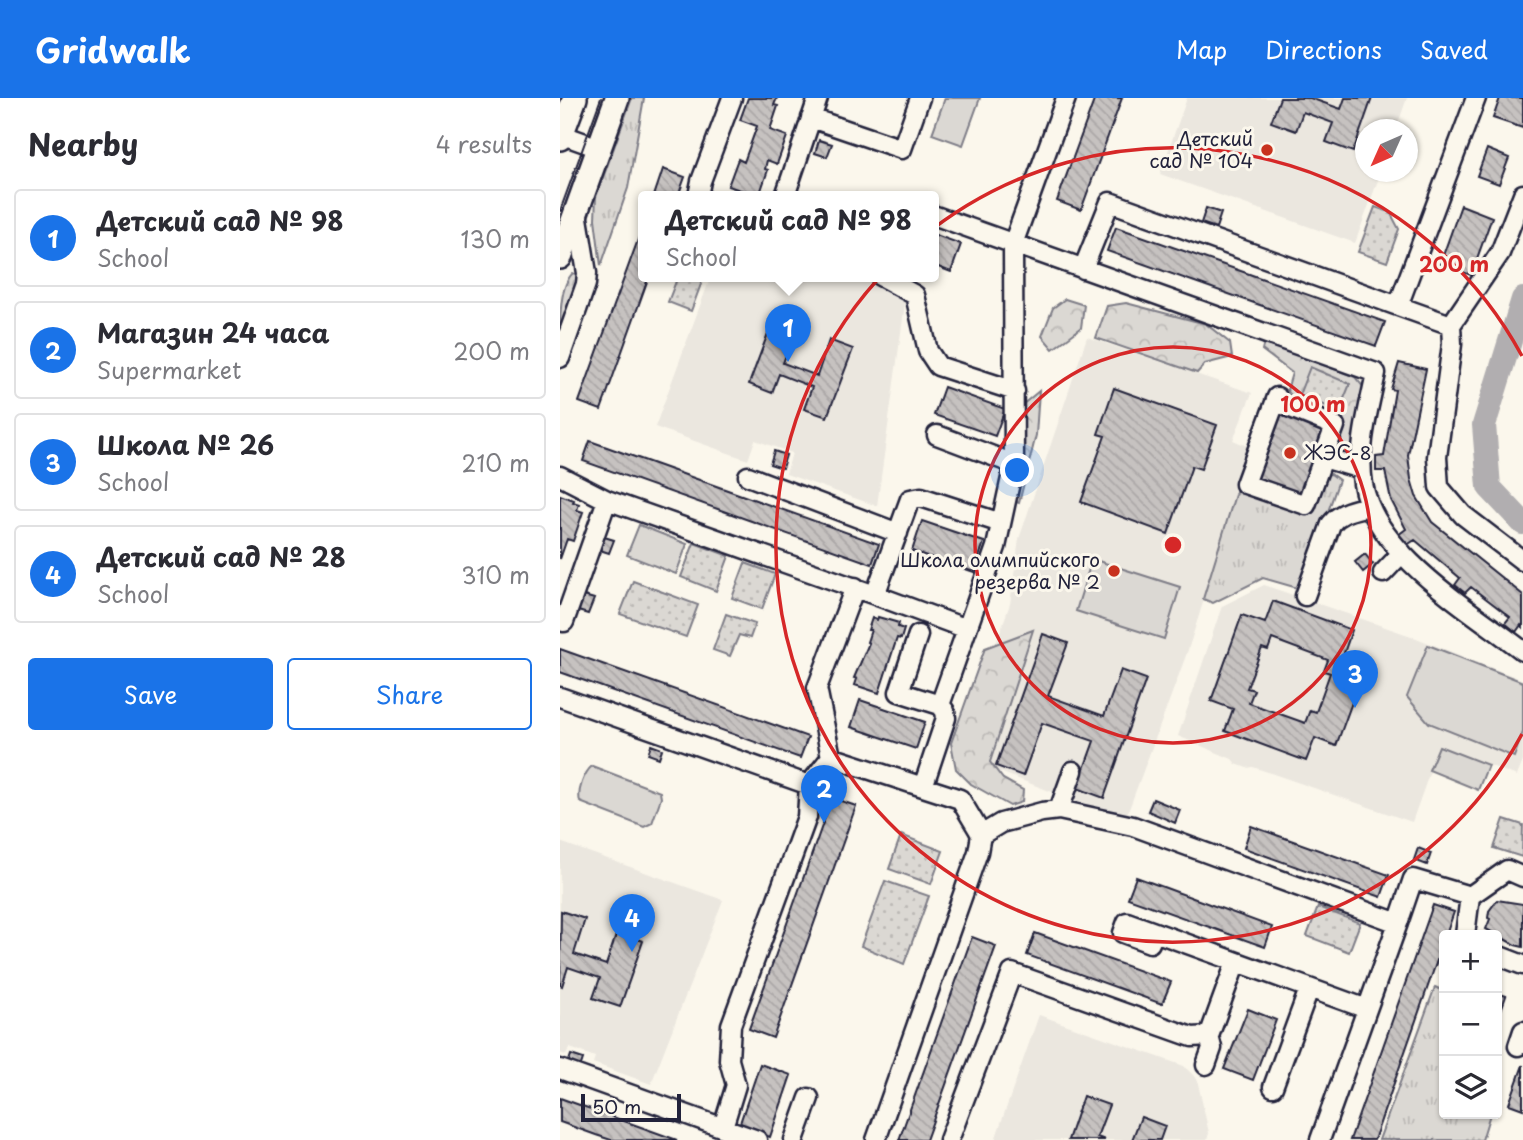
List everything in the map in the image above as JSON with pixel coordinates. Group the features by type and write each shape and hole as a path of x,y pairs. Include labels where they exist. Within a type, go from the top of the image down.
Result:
{"main road":[{"path":"561,135 575,98"},
{"path":"560,257 617,98"}],"street":[{"path":"699,191 732,98"},
{"path":"787,191 818,98"},
{"path":"811,118 902,149 920,98"},
{"path":"940,705 996,547 1014,464 1013,244 1066,98"},
{"path":"1398,306 1476,98"},
{"path":"561,135 599,148"},
{"path":"1523,194 1500,253 1451,325 1452,344 1437,457 1439,487 1463,515 1523,561"},
{"path":"1083,269 1110,202 1451,325"},
{"path":"560,358 586,284 587,273 577,210"},
{"path":"939,217 1376,373 1365,427 1362,469 1369,506 1377,523 1402,554 1422,573 1523,651"},
{"path":"891,282 915,295 928,351 938,366 1015,391"},
{"path":"1277,400 1335,426 1324,458 1306,505 1245,484 1277,400"},
{"path":"936,435 1014,464"},
{"path":"1324,458 1362,469"},
{"path":"560,476 607,500 967,629"},
{"path":"748,477 898,533"},
{"path":"875,595 910,499 921,498 1001,523"},
{"path":"560,621 564,622 607,500"},
{"path":"1305,596 1331,524 1344,512 1369,506"},
{"path":"1383,573 1402,554"},
{"path":"723,1127 736,1085 729,1060 731,1025 807,817 809,785 831,757 817,688 855,587"},
{"path":"918,635 899,692 940,705 946,718 923,787"},
{"path":"560,697 809,785"},
{"path":"831,757 960,799 981,835 978,852 876,1140"},
{"path":"1059,810 1073,771"},
{"path":"981,835 1001,823 1059,810 1133,826 1398,923"},
{"path":"1466,930 1470,896 1507,870 1523,877"},
{"path":"1320,1140 1413,878 1470,896"},
{"path":"1153,932 1367,1009"},
{"path":"1502,958 1523,965"},
{"path":"1206,1065 1213,1048 1209,1036 1236,962"},
{"path":"949,1140 1012,973 1192,1037 1209,1036"},
{"path":"1273,1087 1309,989"},
{"path":"560,1069 757,1140"},
{"path":"794,1140 809,1098"}],"shaded area":[{"name":"Детский сад № 104","path":"1187,98 1407,98 1400,119 1355,119 1355,182 1377,182 1355,243 1160,174"},
{"path":"709,282 870,282 906,296 877,506 786,474 792,453 755,440 748,460 655,427"},
{"name":"Школа олимпийского резерва № 2","path":"1087,337 1252,393 1233,440 1252,448 1188,650 1125,820 974,762 963,736 1010,604 1019,539"},
{"path":"1264,585 1411,636 1523,680 1523,761 1517,776 1439,746 1412,822 1253,767 1236,764 1232,759 1178,736 1222,606"},
{"path":"560,842 723,900 651,1084 593,1063 595,1057 570,1048 566,1055 560,1053"},
{"path":"1039,1015 1184,1066 1197,1079 1209,1133 1207,1140 995,1140"}],"green space":[{"path":"632,98 644,98 628,188 601,266 595,219 596,197"},
{"path":"945,98 980,98 963,145 932,134"},
{"path":"1375,207 1390,212 1399,229 1387,262 1358,252"},
{"path":"573,273 580,277 560,336 563,293"},
{"path":"676,282 702,282 691,311 668,302"},
{"path":"1065,299 1084,305 1081,328 1053,349 1042,336 1053,308"},
{"path":"1126,303 1206,324 1230,343 1232,357 1205,364 1197,373 1096,338 1107,306"},
{"path":"1264,342 1355,377 1366,390 1350,455 1340,453 1330,435 1293,398 1287,390 1292,373 1262,350"},
{"path":"1310,367 1350,384 1339,411 1299,395"},
{"path":"1039,391 1036,435 1019,503 1010,500 1022,405"},
{"path":"1331,474 1339,480 1301,589 1263,578 1213,603 1203,599 1238,485"},
{"path":"639,525 687,544 676,574 627,555"},
{"path":"694,543 729,556 716,591 681,577"},
{"path":"1092,559 1180,587 1164,639 1076,611"},
{"path":"745,563 775,574 762,609 732,598"},
{"path":"633,581 698,605 686,637 620,614"},
{"path":"726,614 755,624 750,638 739,635 730,656 713,650"},
{"path":"1033,630 990,762 1003,779 1023,790 1022,802 1010,806 971,784 956,769 951,743 985,648"},
{"path":"1428,645 1523,682 1523,732 1514,757 1429,723 1407,697"},
{"path":"1439,746 1488,765 1478,790 1429,770"},
{"path":"592,766 660,792 661,798 652,823 644,827 580,802 582,782"},
{"path":"1504,819 1523,825 1522,857 1494,848"},
{"path":"901,835 943,851 931,884 889,869"},
{"path":"885,881 929,896 904,964 861,946"},
{"path":"1318,907 1360,923 1349,952 1307,936"},
{"path":"1435,987 1439,989 1439,1119 1488,1119 1482,1140 1379,1140"}],"building":[{"path":"748,98 777,98 774,105 778,106 770,130 787,136 777,164 767,160 765,169 768,170 761,191 744,191 728,186 738,159 744,162 757,126 740,120"},
{"path":"1095,98 1122,98 1081,210 1057,201"},
{"path":"1280,98 1310,98 1341,109 1345,98 1372,98 1365,119 1355,119 1353,152 1326,142 1333,123 1303,112 1296,131 1271,122"},
{"path":"1500,98 1523,98 1523,128 1493,118"},
{"path":"819,140 832,144 827,157 815,153"},
{"path":"1487,149 1509,158 1499,184 1477,176"},
{"path":"663,169 685,177 680,191 656,191"},
{"path":"1461,205 1492,217 1471,275 1440,264"},
{"path":"1206,208 1221,213 1216,228 1201,223"},
{"path":"1116,227 1385,322 1376,346 1107,251"},
{"path":"939,236 961,244 951,272 939,267"},
{"path":"638,240 638,282 647,282 601,410 579,402"},
{"path":"773,320 796,328 783,363 817,376 829,340 853,349 827,417 804,409 812,387 779,374 772,393 749,384"},
{"path":"1399,363 1426,369 1408,455 1416,496 1432,522 1523,595 1523,627 1521,625 1516,632 1505,623 1510,617 1471,587 1465,593 1455,585 1460,578 1415,540 1407,545 1398,535 1406,529 1391,500 1385,471 1376,471 1376,457 1384,456 1395,390 1391,389"},
{"path":"944,387 1005,409 995,436 934,415"},
{"path":"1114,388 1217,425 1201,469 1192,466 1168,534 1081,502 1105,436 1098,434"},
{"name":"ЖЭС-8","path":"1278,410 1328,429 1302,496 1253,477"},
{"path":"590,441 879,544 872,564 583,461"},
{"path":"774,451 786,455 782,468 770,464"},
{"path":"560,495 574,500 573,502 579,504 577,510 583,512 573,541 567,539 560,559"},
{"path":"922,521 984,542 974,572 912,551"},
{"path":"601,536 614,540 609,553 597,549"},
{"path":"1365,554 1373,564 1363,572 1355,562"},
{"path":"584,596 594,599 588,614 578,611"},
{"path":"1273,601 1352,630 1344,653 1367,661 1336,746 1315,738 1306,761 1225,731 1233,709 1211,701 1242,615 1265,623","holes":["1272,639 1328,660 1324,671 1330,673 1316,712 1310,710 1305,723 1249,703 1254,690 1247,688 1262,648 1268,650"]},
{"path":"878,617 899,623 898,627 904,629 901,639 897,638 879,693 855,685 857,679 854,678 869,643 867,642 871,630 868,630 872,618 877,620"},
{"path":"1043,634 1068,643 1048,696 1104,716 1121,670 1146,679 1104,798 1077,788 1094,741 1042,723 1023,776 996,766"},
{"path":"560,649 808,737 800,758 560,672"},
{"path":"860,700 925,722 916,749 851,727"},
{"path":"651,745 662,749 659,758 648,754"},
{"path":"832,798 856,806 773,1038 749,1029"},
{"path":"1153,799 1180,810 1175,823 1148,811"},
{"path":"1251,826 1389,875 1381,897 1244,848"},
{"path":"1418,848 1431,853 1427,865 1414,860"},
{"path":"1136,877 1272,927 1265,947 1128,898"},
{"path":"1497,900 1523,904 1523,947 1502,938 1502,930 1486,929 1490,919 1489,911"},
{"path":"1433,905 1454,912 1448,930 1439,930 1439,955 1374,1140 1350,1140"},
{"path":"561,911 585,919 574,954 606,965 617,932 643,941 620,1007 593,998 600,978 568,967 562,986 560,985"},
{"path":"1035,933 1171,982 1162,1004 1027,955"},
{"path":"972,937 996,946 926,1140 899,1140"},
{"path":"1248,1009 1276,1020 1253,1080 1224,1069"},
{"path":"571,1055 583,1059 580,1068 568,1064"},
{"path":"760,1064 791,1075 770,1137 739,1126"},
{"path":"1523,1065 1523,1109 1509,1104"},
{"path":"1083,1096 1109,1105 1097,1137 1105,1140 1068,1140"},
{"path":"560,1098 677,1140 611,1140 596,1135 560,1122"},
{"path":"1141,1117 1165,1126 1160,1140 1132,1140"}],"waterway":[{"path":"1523,299 1484,425 1489,487 1523,523"}],"tram line":[{"path":"560,211 601,98"}],"place":[{"name":"Детский сад № 104","path":"1267,150"},
{"name":"Детский сад № 98","path":"788,362"},
{"name":"ЖЭС-8","path":"1290,453"},
{"name":"Школа олимпийского резерва № 2","path":"1114,571"},
{"name":"Школа № 26","path":"1355,708"},
{"name":"Магазин 24 часа","path":"824,823"},
{"name":"Детский сад № 28","path":"632,952"}]}
